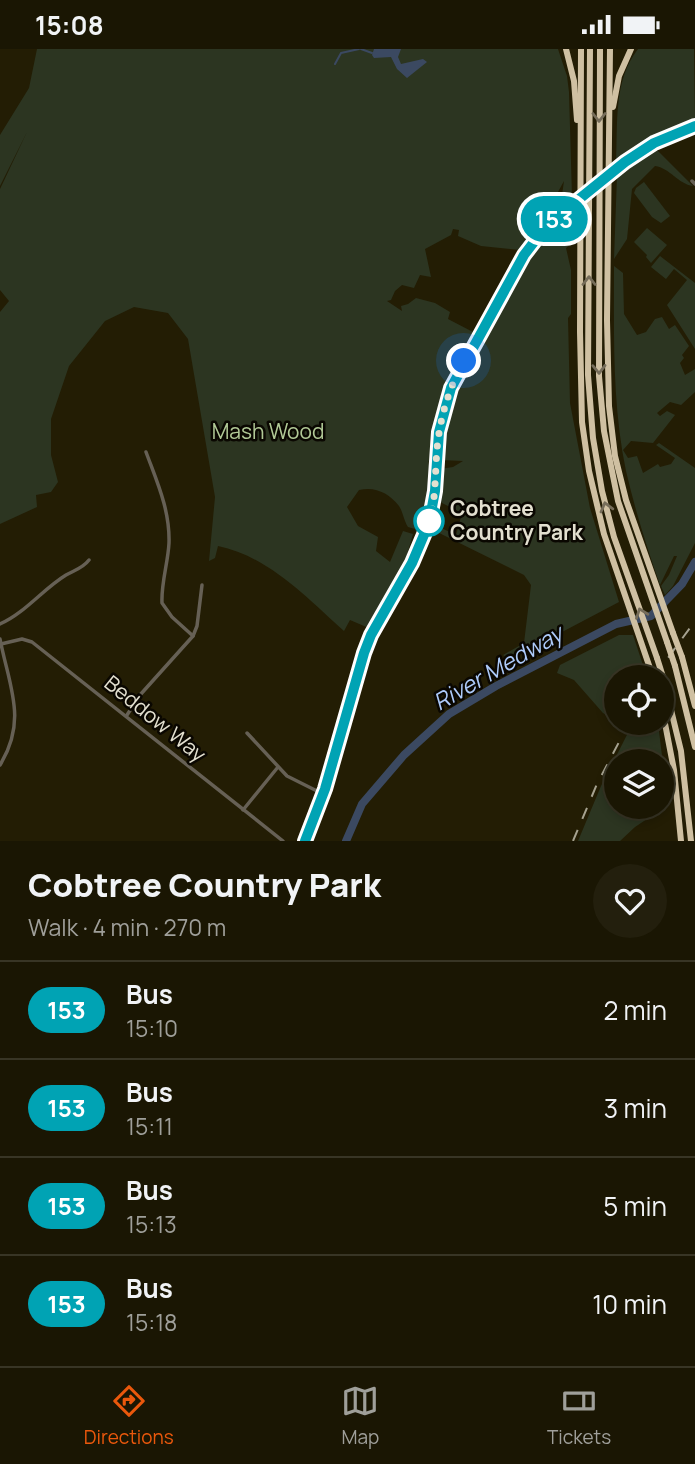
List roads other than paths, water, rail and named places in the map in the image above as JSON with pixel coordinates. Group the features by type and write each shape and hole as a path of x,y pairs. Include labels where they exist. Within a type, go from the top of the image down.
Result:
{"highway":[{"path":"566,49 574,81 580,164"},
{"path":"581,49 582,422 593,490 618,575 649,665"},
{"path":"590,49 588,375 593,438 602,491 626,572 663,677 681,751 691,841"},
{"path":"600,49 599,376 610,467 618,501 640,566 666,625 673,633 695,706"},
{"path":"610,49 609,406 626,500 666,625 667,642 676,666 695,747"},
{"path":"609,171 616,87 631,49"},
{"path":"667,735 674,769 681,841"}],"street":[{"path":"305,841 323,794 371,635 412,563 429,523 435,491 439,432 451,388 528,248 540,232 625,162 654,143 695,126"},
{"path":"146,452 164,501 169,524 162,603 172,617 193,636"},
{"path":"0,624 12,618 50,586 84,566 89,560"},
{"path":"127,715 140,695 193,636 197,626 202,585"},
{"name":"Beddow Way","path":"0,641 22,639 32,642 283,841"},
{"path":"0,641 14,698 16,720 10,746 0,765"},
{"path":"247,733 295,782 323,794"},
{"path":"243,810 278,767"}],"water":[{"path":"374,49 401,49 398,57 401,64 423,59 427,62 407,78 397,69 391,57 374,58"}],"waterway":[{"path":"335,64 341,53 359,49"},
{"path":"361,49 372,53"},
{"name":"River Medway","path":"346,841 362,804 404,755 449,714 496,686 616,624 651,616 682,584 695,562"}],"railway":[{"path":"663,665 695,621"},
{"path":"573,841 597,784 623,735"}],"place":[{"name":"Cobtree Country Park","path":"429,521"}],"park label":[{"name":"Mash Wood","path":"268,432"}]}
